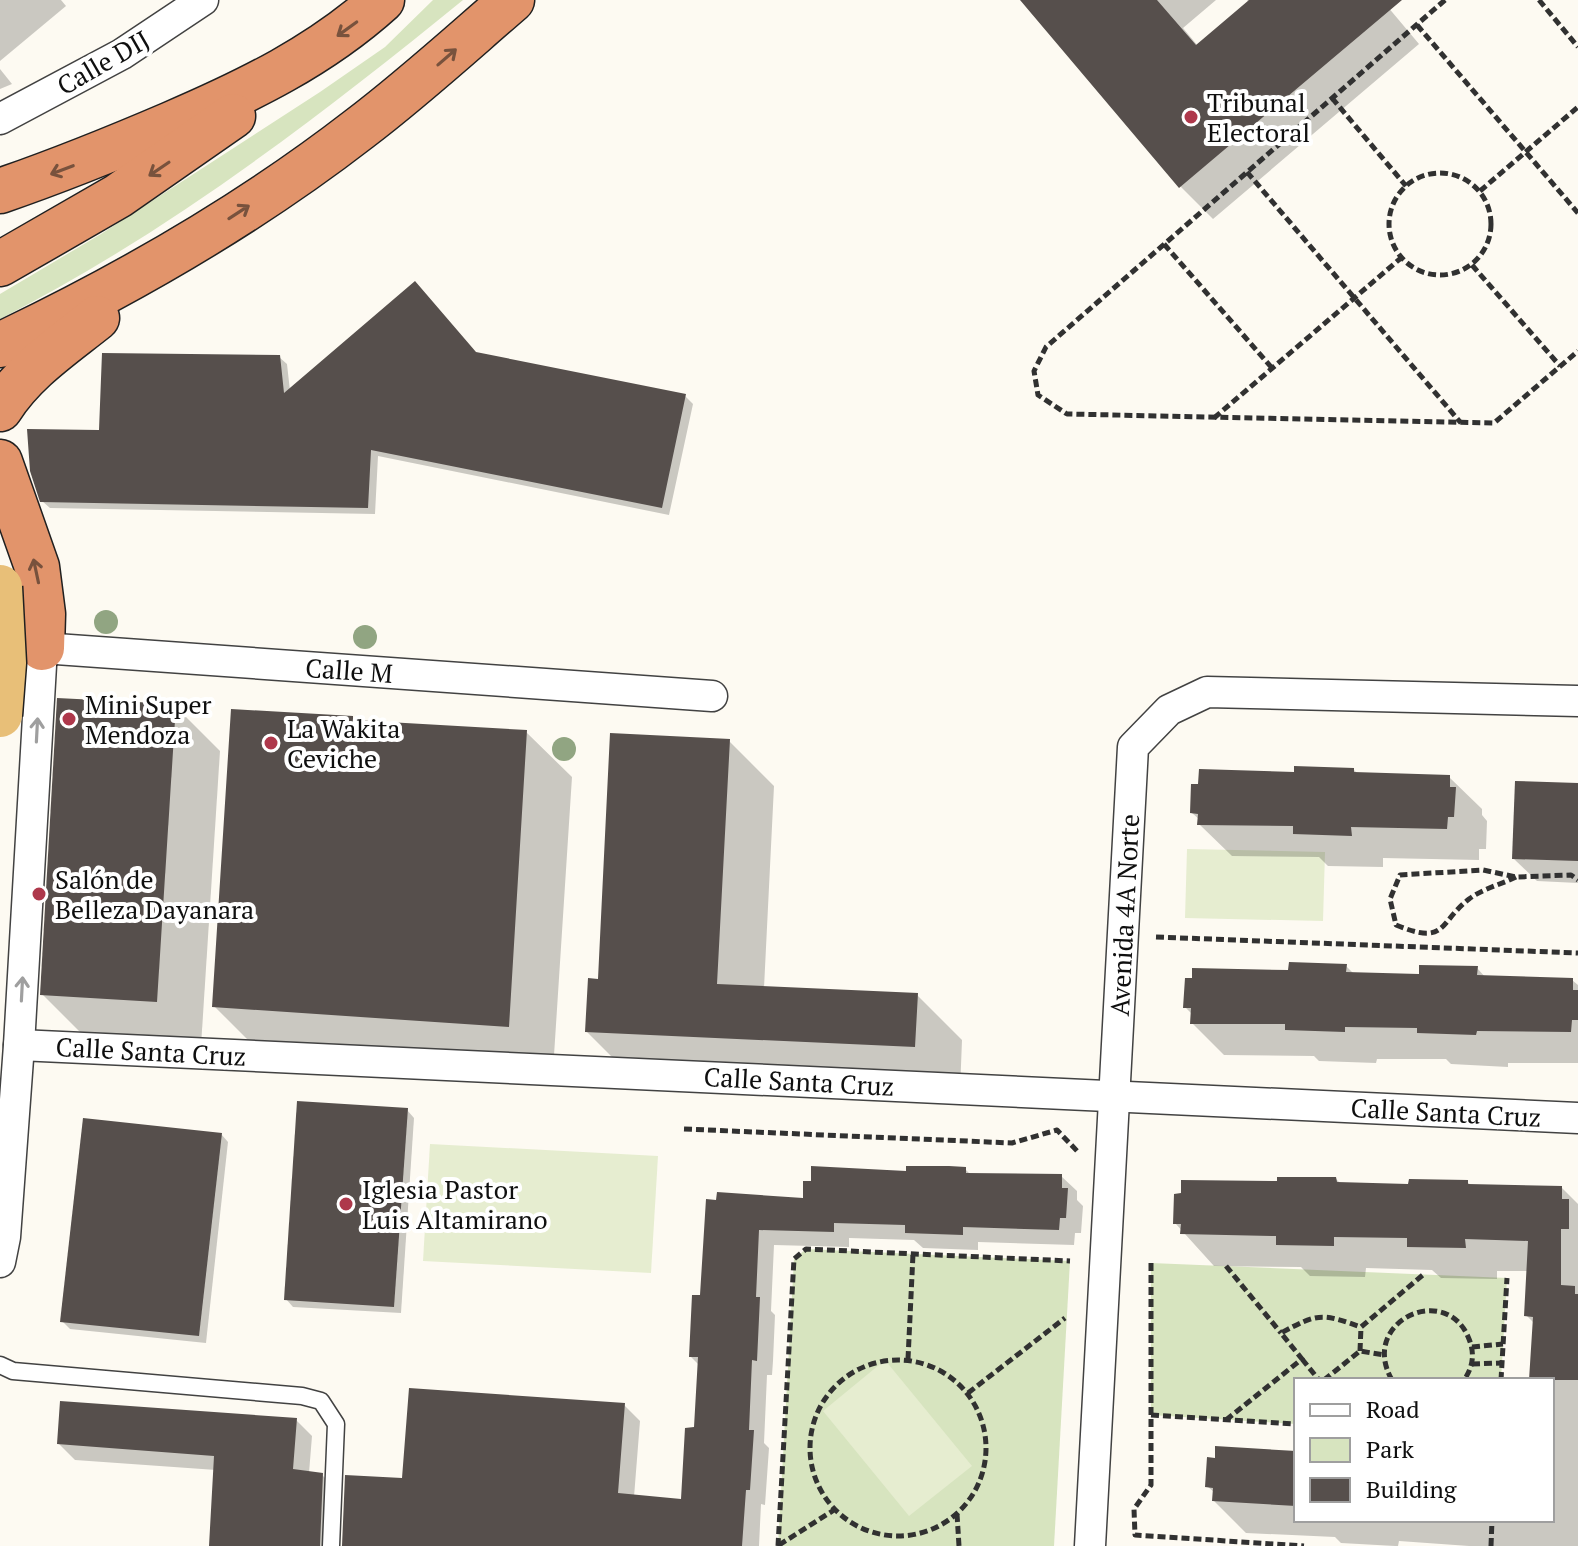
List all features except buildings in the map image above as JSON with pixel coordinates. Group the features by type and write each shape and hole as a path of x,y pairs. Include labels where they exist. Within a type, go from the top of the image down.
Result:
{"highway":[{"path":"0,264 118,196 185,152 382,0"},
{"path":"0,345 80,307 199,239 279,186 357,130 510,2"},
{"path":"0,191 107,152 237,96 311,56"},
{"path":"0,409 32,369 199,239"},
{"path":"0,462 37,567 43,614 42,648"}],"main road":[{"path":"0,587 4,663 0,715"}],"street":[{"name":"Calle DIJ","path":"0,119 122,54 203,0"},
{"path":"0,625 22,622 42,648 19,1045 5,1237 0,1262"},
{"name":"Calle M","path":"42,648 712,696"},
{"name":"Avenida 4A Norte","path":"1090,1546 1133,747 1169,710 1207,692 1578,701"},
{"name":"Calle Santa Cruz","path":"19,1045 1578,1118"}],"lane":[{"path":"0,1365 13,1371 302,1396 321,1401 336,1424 331,1546"}],"path":[{"path":"1445,0 1046,347 1034,371 1038,395 1067,414 1494,423 1578,351"},
{"path":"1539,0 1578,47"},
{"path":"1417,25 1578,213"},
{"path":"1332,98 1406,186"},
{"path":"1480,191 1578,107"},
{"path":"1247,172 1461,423"},
{"path":"1436,172 1468,180 1480,191 1489,205 1491,237 1472,265 1459,272 1428,274 1413,268 1401,258 1393,245 1389,229 1390,214 1406,186 1436,172"},
{"path":"1164,244 1272,368"},
{"path":"1214,418 1401,258"},
{"path":"1472,265 1560,366"},
{"path":"1516,877 1470,898 1442,929 1417,934 1396,925 1390,899 1400,875 1483,870 1516,877 1571,875 1578,880"},
{"path":"1123,936 1578,953"},
{"path":"684,1129 1012,1143 1057,1130 1085,1160"},
{"path":"834,1510 778,1546 794,1259 806,1249 1070,1261 1074,1251"},
{"path":"908,1359 913,1254"},
{"path":"1151,1263 1151,1485 1134,1509 1135,1535 1304,1546"},
{"path":"1226,1266 1320,1378"},
{"path":"1360,1351 1361,1327 1424,1274"},
{"path":"1501,1378 1507,1278"},
{"path":"1391,1378 1384,1355 1386,1341 1393,1328 1417,1312 1432,1311 1446,1314 1467,1333 1472,1347 1472,1364 1465,1378"},
{"path":"1281,1333 1306,1320 1327,1314 1361,1327"},
{"path":"968,1393 1065,1318"},
{"path":"1472,1347 1503,1344"},
{"path":"1325,1378 1360,1351 1384,1355"},
{"path":"908,1359 941,1371 968,1393 981,1415 987,1441 984,1468 974,1493 957,1514 935,1529 908,1536 882,1535 856,1526 834,1510 818,1486 810,1457 812,1428 823,1401 843,1379 869,1364 908,1359"},
{"path":"1226,1420 1302,1359"},
{"path":"1472,1364 1502,1363"},
{"path":"1151,1415 1294,1424"},
{"path":"957,1514 959,1546"},
{"path":"1491,1546 1492,1522"}],"green space":[{"path":"433,0 463,0 353,88 240,172 123,249 0,319 0,294 101,234 320,92 385,47"},
{"path":"1187,849 1325,852 1323,921 1185,918"},
{"path":"430,1144 658,1156 651,1273 423,1261"},
{"path":"806,1249 1070,1261 1054,1546 778,1546 794,1259"},
{"path":"1151,1263 1507,1278 1501,1378 1294,1378 1294,1424 1151,1415"},
{"path":"885,1360 972,1466 909,1516 823,1411"}],"place":[{"name":"Tribunal Electoral","path":"1191,117"},
{"name":"Mini Super Mendoza","path":"69,719"},
{"name":"La Wakita Ceviche","path":"271,743"},
{"name":"Salón de Belleza Dayanara","path":"39,894"},
{"name":"Iglesia Pastor Luis Altamirano","path":"346,1204"}]}
